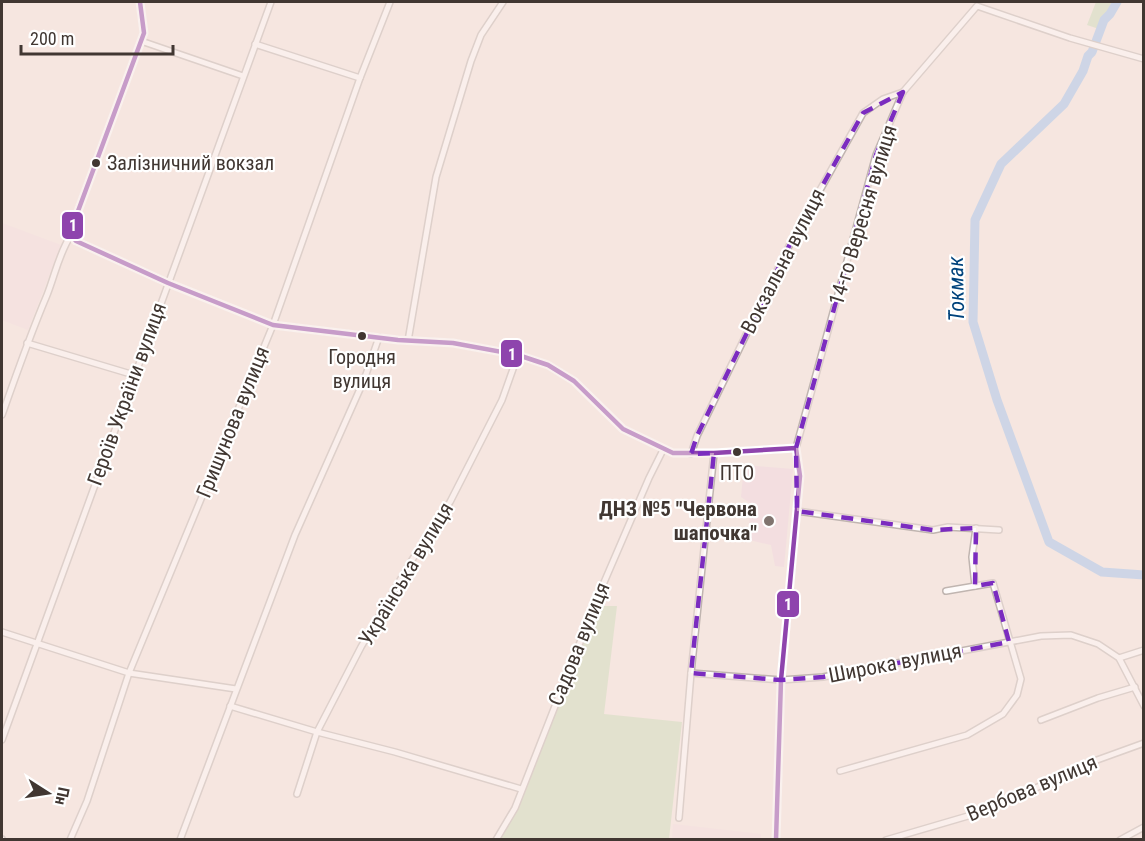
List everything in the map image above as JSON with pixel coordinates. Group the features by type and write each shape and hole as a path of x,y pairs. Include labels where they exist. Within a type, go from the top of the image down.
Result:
{"street":[{"path":"2,415 64,246 71,235 76,215 144,33 140,2"},
{"name":"Героїв України вулиця","path":"2,740 35,643 271,2"},
{"name":"Гришунова вулиця","path":"70,840 87,801 129,673 273,325 360,78 390,2"},
{"path":"408,341 436,177 481,34 503,2"},
{"name":"14-го Вересня вулиця","path":"776,840 781,680 800,477 796,448 876,155 903,92 977,6 1070,38 1143,59"},
{"path":"141,41 243,76"},
{"path":"255,44 360,78"},
{"name":"Вокзальна вулиця","path":"691,454 697,436 790,242 863,113 883,99 903,92"},
{"path":"71,235 76,241 168,283 273,325 379,338 453,344 518,355 548,365 574,381 623,429 673,453 796,448"},
{"path":"180,840 295,535 364,380 379,338"},
{"path":"27,343 134,375"},
{"name":"Українська вулиця","path":"297,794 317,732 361,646 410,562 450,502 502,400 518,355"},
{"name":"Садова вулиця","path":"496,840 515,808 599,594 663,450"},
{"path":"679,818 691,673 714,453"},
{"path":"797,511 933,530 948,527 999,530"},
{"path":"975,586 972,557 976,528"},
{"path":"840,771 967,735 1003,714 1017,695 1021,679 993,584 946,591"},
{"path":"2,632 129,673 236,689"},
{"name":"Широка вулиця","path":"691,673 781,680 823,677 1041,636 1071,635 1098,644 1119,658"},
{"path":"1143,650 1119,658 1143,706"},
{"path":"1041,720 1098,698 1135,687"},
{"path":"230,706 521,789"},
{"name":"Вербова вулиця","path":"886,840 985,811 1097,760 1143,743"},
{"path":"1120,840 1143,827"}],"highlighted area":[{"path":"903,92 876,155 796,448 797,511 933,530 976,528 975,586 993,583 1009,642 823,677 781,680 691,673 714,453 691,454 697,436 791,242 863,113"}],"shaded area":[{"path":"2,223 61,245 28,330 2,320"},
{"name":"ДНЗ №5 \"Червона шапочка\"","path":"744,465 793,469 784,567 775,566 771,545 749,540 750,503 741,497"},
{"path":"673,824 761,834 761,839 672,839"}],"green space":[{"path":"1096,2 1111,2 1110,12 1102,19 1099,29 1087,25"},
{"path":"598,606 617,606 604,714 682,722 669,839 500,839 518,809"}],"waterway":[{"name":"Токмак","path":"1117,2 1104,20 1083,71 1064,104 1001,164 975,220 973,322 997,400 1049,542 1102,572 1144,575"}],"transit line":[{"name":"1","path":"140,2 144,33 71,230 71,235 76,241 168,283 273,325 398,340 453,343 518,355 548,365 574,381 623,429 673,453 796,448 800,476 781,680 776,840"}],"place":[{"name":"Залізничний вокзал","path":"96,163"},
{"name":"Городня вулиця","path":"362,336"},
{"name":"ПТО","path":"737,452"},
{"name":"ДНЗ №5 \"Червона шапочка\"","path":"769,521"}]}
